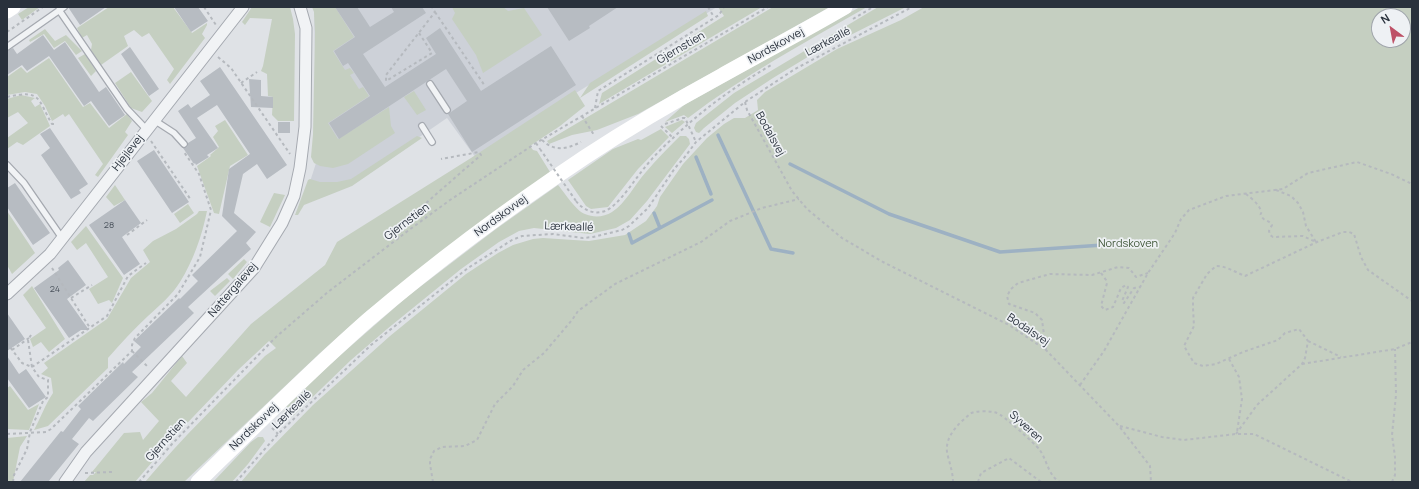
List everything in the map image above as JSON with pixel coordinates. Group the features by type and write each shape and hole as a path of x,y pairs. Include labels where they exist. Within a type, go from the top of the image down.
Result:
{"street":[{"name":"Hjejlevej","path":"7,294 45,258 62,238 243,7"},
{"name":"Nattergalevej","path":"65,482 86,452 254,268 282,224 294,196 300,168 305,127 306,28 300,7"},
{"name":"Nordskovvej","path":"198,482 300,382 369,320 433,267 501,216 616,137 719,77 848,14"}],"lane":[{"path":"7,47 61,9 127,109 146,131"},
{"path":"430,84 447,110"},
{"path":"154,120 174,133 184,144"},
{"path":"422,126 432,142"},
{"path":"7,165 24,184 62,238"}],"path":[{"path":"7,32 43,7"},
{"path":"204,7 222,34"},
{"path":"432,7 485,86"},
{"path":"708,7 714,17"},
{"path":"595,108 598,91 719,14 724,7"},
{"name":"Gjernstien","path":"139,482 172,444 276,337 328,292 398,239 450,200 536,143 768,7"},
{"path":"848,14 873,7"},
{"name":"Lærkeallé","path":"236,482 278,434 372,345 468,268 512,240 522,236 553,234 583,238 622,230 629,226 648,208 675,168 696,142 745,102 795,69 912,7"},
{"path":"418,33 432,53 386,81 386,75 418,33 435,12"},
{"path":"209,50 231,68 286,148"},
{"path":"536,143 576,201 585,209 593,212 608,210 617,202 643,170 688,124 736,86 776,62"},
{"path":"241,83 257,72"},
{"path":"7,97 21,94 33,94 38,97 52,124 56,124"},
{"name":"Bodalsvej","path":"745,102 747,110 792,191 807,209 842,238 883,262 1009,325 1046,350 1119,426 1162,437 1184,440 1236,434 1254,434 1352,482"},
{"path":"582,116 594,135 590,138"},
{"path":"656,129 684,118 696,142"},
{"path":"662,127 673,138"},
{"path":"146,131 190,200"},
{"path":"542,140 548,146 557,149 575,145 585,140"},
{"path":"156,375 132,351 132,345 135,338 178,294 200,257 211,210 199,174 180,147 184,144"},
{"path":"398,239 399,228 481,155 479,152 441,159"},
{"path":"1080,385 1104,351 1148,273 1175,233 1181,219 1189,210 1226,196 1283,189 1308,173 1357,162 1391,174 1412,184"},
{"path":"1274,190 1291,196 1298,203 1303,212 1306,226 1317,242"},
{"path":"1245,194 1254,201 1261,210 1261,215 1263,218 1272,224 1269,231 1272,237 1302,236 1317,242"},
{"path":"433,482 430,459 434,451 442,447 465,446 477,440 495,404 513,386 523,370 544,353 578,311 615,284 701,242 730,221 762,208 799,199"},
{"path":"127,235 147,220"},
{"path":"1341,358 1308,341 1299,328 1285,333 1278,340 1242,352 1216,364 1203,366 1194,363 1184,346 1194,326 1192,308 1193,298 1207,274 1216,266 1224,266 1233,272 1245,276 1317,242 1343,232 1349,232 1354,234 1361,257 1368,270 1412,301"},
{"path":"45,258 90,328"},
{"path":"32,367 107,316 128,276 146,263"},
{"path":"1046,350 1042,320 1035,313 1009,304 1008,296 1011,289 1018,283 1050,274 1092,275 1118,267 1129,268 1136,277 1148,273"},
{"path":"1101,273 1107,283 1102,306 1105,310 1113,307 1121,288 1126,285 1128,287 1122,301 1124,303 1134,288 1140,287"},
{"path":"71,298 92,285"},
{"path":"12,350 31,335"},
{"path":"13,482 14,475 27,449 30,432 43,401 48,397 48,380 39,377 32,367 28,340 29,338"},
{"path":"1236,434 1257,404 1302,364 1305,358 1308,341"},
{"path":"1302,364 1395,349 1412,342"},
{"path":"7,343 22,363 32,367"},
{"path":"1392,482 1395,475 1395,457 1392,435 1396,395 1395,349"},
{"path":"7,434 46,432 51,429 132,351"},
{"path":"1229,359 1238,377 1242,399 1236,434"},
{"name":"Syveren","path":"953,482 947,450 950,435 961,421 973,412 986,412 998,413 1025,435 1039,449 1055,479 1060,482"},
{"path":"1119,426 1150,466 1151,482"},
{"path":"978,482 981,473 1008,458 1041,482"},
{"path":"76,467 86,473 112,472"}],"shaded area":[{"path":"314,7 717,7 566,99 481,165 447,118 354,182 308,188 317,160"}],"green space":[{"path":"29,7 40,7 22,20 18,14"},
{"path":"109,7 173,7 192,33 207,23 202,34 205,38 170,84 167,80 174,69 149,33 142,37 134,30 124,36 128,46 101,65 91,50 92,44 87,35 82,38 77,28"},
{"path":"252,7 290,7 295,34 294,121 278,121 272,115 273,97 268,96 267,74 261,71 272,19 250,18 245,25 242,22"},
{"path":"312,7 335,7 354,37 333,51 345,70 350,68 354,73 350,75 359,89 363,87 369,96 328,123 338,139 389,107 391,126 395,133 348,164 333,168 320,166 314,163 311,157 313,134 315,32 314,12"},
{"path":"452,7 503,7 508,11 524,8 542,35 483,73 476,55 452,19 455,13"},
{"path":"718,7 762,7 599,104 602,93 724,16"},
{"path":"773,7 830,7 638,114 597,130 572,135 549,144 547,141"},
{"path":"860,7 867,7 753,73 709,102 688,118 684,115 665,122 684,105"},
{"path":"878,7 906,7 811,55 735,103 699,133 696,132 694,128 696,123 734,93"},
{"name":"Nordskoven","path":"924,7 1412,7 1412,482 241,482 264,455 313,405 390,336 466,274 513,245 533,239 543,238 589,241 625,235 646,221 657,206 660,197 683,164 707,138 734,118 745,118 758,110 757,100 765,92 837,49 901,20"},
{"path":"706,11 708,16 580,98 590,83"},
{"path":"45,29 55,41 66,35 82,51 76,55 65,41 54,48 44,34 30,42 29,40"},
{"path":"85,54 96,71 91,76 78,58"},
{"path":"49,58 83,107 90,103 109,128 127,114 132,121 125,132 128,135 98,177 95,175 103,164 69,114 65,117 63,114 52,121 37,94 25,92 7,95 7,77 21,67 27,73"},
{"path":"131,72 152,101 142,112 131,108 115,83"},
{"path":"575,90 585,106 560,126 530,146 533,150 537,151 550,172 367,311 320,353 184,482 145,482 204,418 265,356 276,348 269,341 238,370 171,440 135,482 84,482 90,475 93,475 96,472 92,472 124,433 140,432 143,440 159,421 141,402 152,393 182,356 187,363 171,381 186,397 251,324 325,265 337,242 471,158"},
{"path":"414,91 426,110 417,115 404,97"},
{"path":"21,95 35,98 31,101 35,107 40,104 50,126 23,145 17,142 7,149 7,138 28,123 18,112 7,118 7,99"},
{"path":"225,120 248,155 230,166 219,214 214,213 197,166 211,156 210,155 219,147 213,137 218,131 215,126"},
{"path":"682,120 685,122 672,133 665,127"},
{"path":"661,129 669,137 638,169 608,207 591,209 586,206 568,180 613,149 638,139 641,140"},
{"path":"417,136 422,138 352,186 304,205 298,215 295,215 308,180 337,182 351,179"},
{"path":"680,136 686,136 689,139 690,144 647,201 630,220 616,228 590,234 534,228 519,231 499,242 461,269 387,329 351,360 293,416 279,424 280,418 286,407 328,366 408,296 496,229 558,185 574,206 582,212 595,216 609,214 622,204 642,177"},
{"path":"115,185 125,200 114,206 106,197"},
{"path":"274,193 285,195 270,227 260,222"},
{"path":"188,204 194,213 180,223 174,214"},
{"path":"7,211 35,253 12,274 7,265"},
{"path":"199,211 207,211 202,230 193,257 177,287 108,358 108,368 48,426 34,430 53,393 51,378 41,374 48,368 44,363 107,319 131,278 150,262 143,250 153,241 176,229"},
{"path":"86,226 123,278 112,303 109,300 98,304 89,289 108,277 86,243 77,250 71,242"},
{"path":"244,259 247,262 233,279 228,274"},
{"path":"227,278 230,281 215,296 210,291"},
{"path":"32,286 65,339 49,352 41,342 33,347 30,339 46,328 23,295"},
{"path":"10,386 28,410 39,404 29,430 7,429 7,388"},
{"path":"27,436 20,447 13,482 7,482 7,438"},
{"path":"258,437 263,437 265,441 232,482 213,482 251,442"}],"building":[{"path":"68,7 106,7 80,25"},
{"path":"174,7 198,7 208,21 191,32"},
{"path":"335,7 357,7 370,27 394,12 391,7 422,7 426,13 363,54 385,87 436,54 426,38 440,28 481,91 551,46 576,85 472,152 448,114 467,101 446,69 339,139 329,123 370,96 348,63 343,66 334,51 355,37"},
{"path":"547,7 618,7 589,26 590,28 569,41"},
{"path":"43,35 54,50 65,42 99,92 106,87 125,115 109,126 91,101 84,106 49,56 27,71 22,65 7,75 7,51 13,48 17,54"},
{"path":"130,47 159,89 149,96 121,54"},
{"path":"220,67 287,165 267,179 257,164 243,174 234,213 256,232 246,243 251,249 188,307 194,313 132,372 138,377 93,421 89,418 72,439 79,444 48,482 20,482 61,431 63,432 81,409 78,406 123,362 124,364 141,347 134,341 198,281 192,275 237,231 222,216 229,169 250,154 217,105 197,118 218,148 207,155 209,157 196,165 195,163 194,164 183,148 187,147 188,143 196,138 178,111 188,104 191,108 210,95 200,81"},
{"path":"249,79 261,80 261,96 273,97 273,108 251,107"},
{"path":"278,122 290,122 290,133 278,133"},
{"path":"50,128 88,184 79,190 81,193 71,199 41,155 50,148 40,134"},
{"path":"154,150 189,202 172,213 137,161"},
{"path":"15,183 50,233 33,245 7,207 7,188"},
{"path":"125,200 141,223 122,237 140,264 124,275 89,225"},
{"path":"68,260 86,285 67,299 89,330 81,330 69,338 34,288 59,270 58,268"},
{"path":"7,313 25,339 7,351"},
{"path":"7,356 19,374 26,369 46,397 29,408 7,378"}],"waterway":[{"path":"718,135 771,249 793,253"},
{"path":"696,157 711,194"},
{"path":"790,164 889,214 1000,252 1103,245"},
{"path":"629,234 632,243 712,200"},
{"path":"654,213 660,228"}]}
